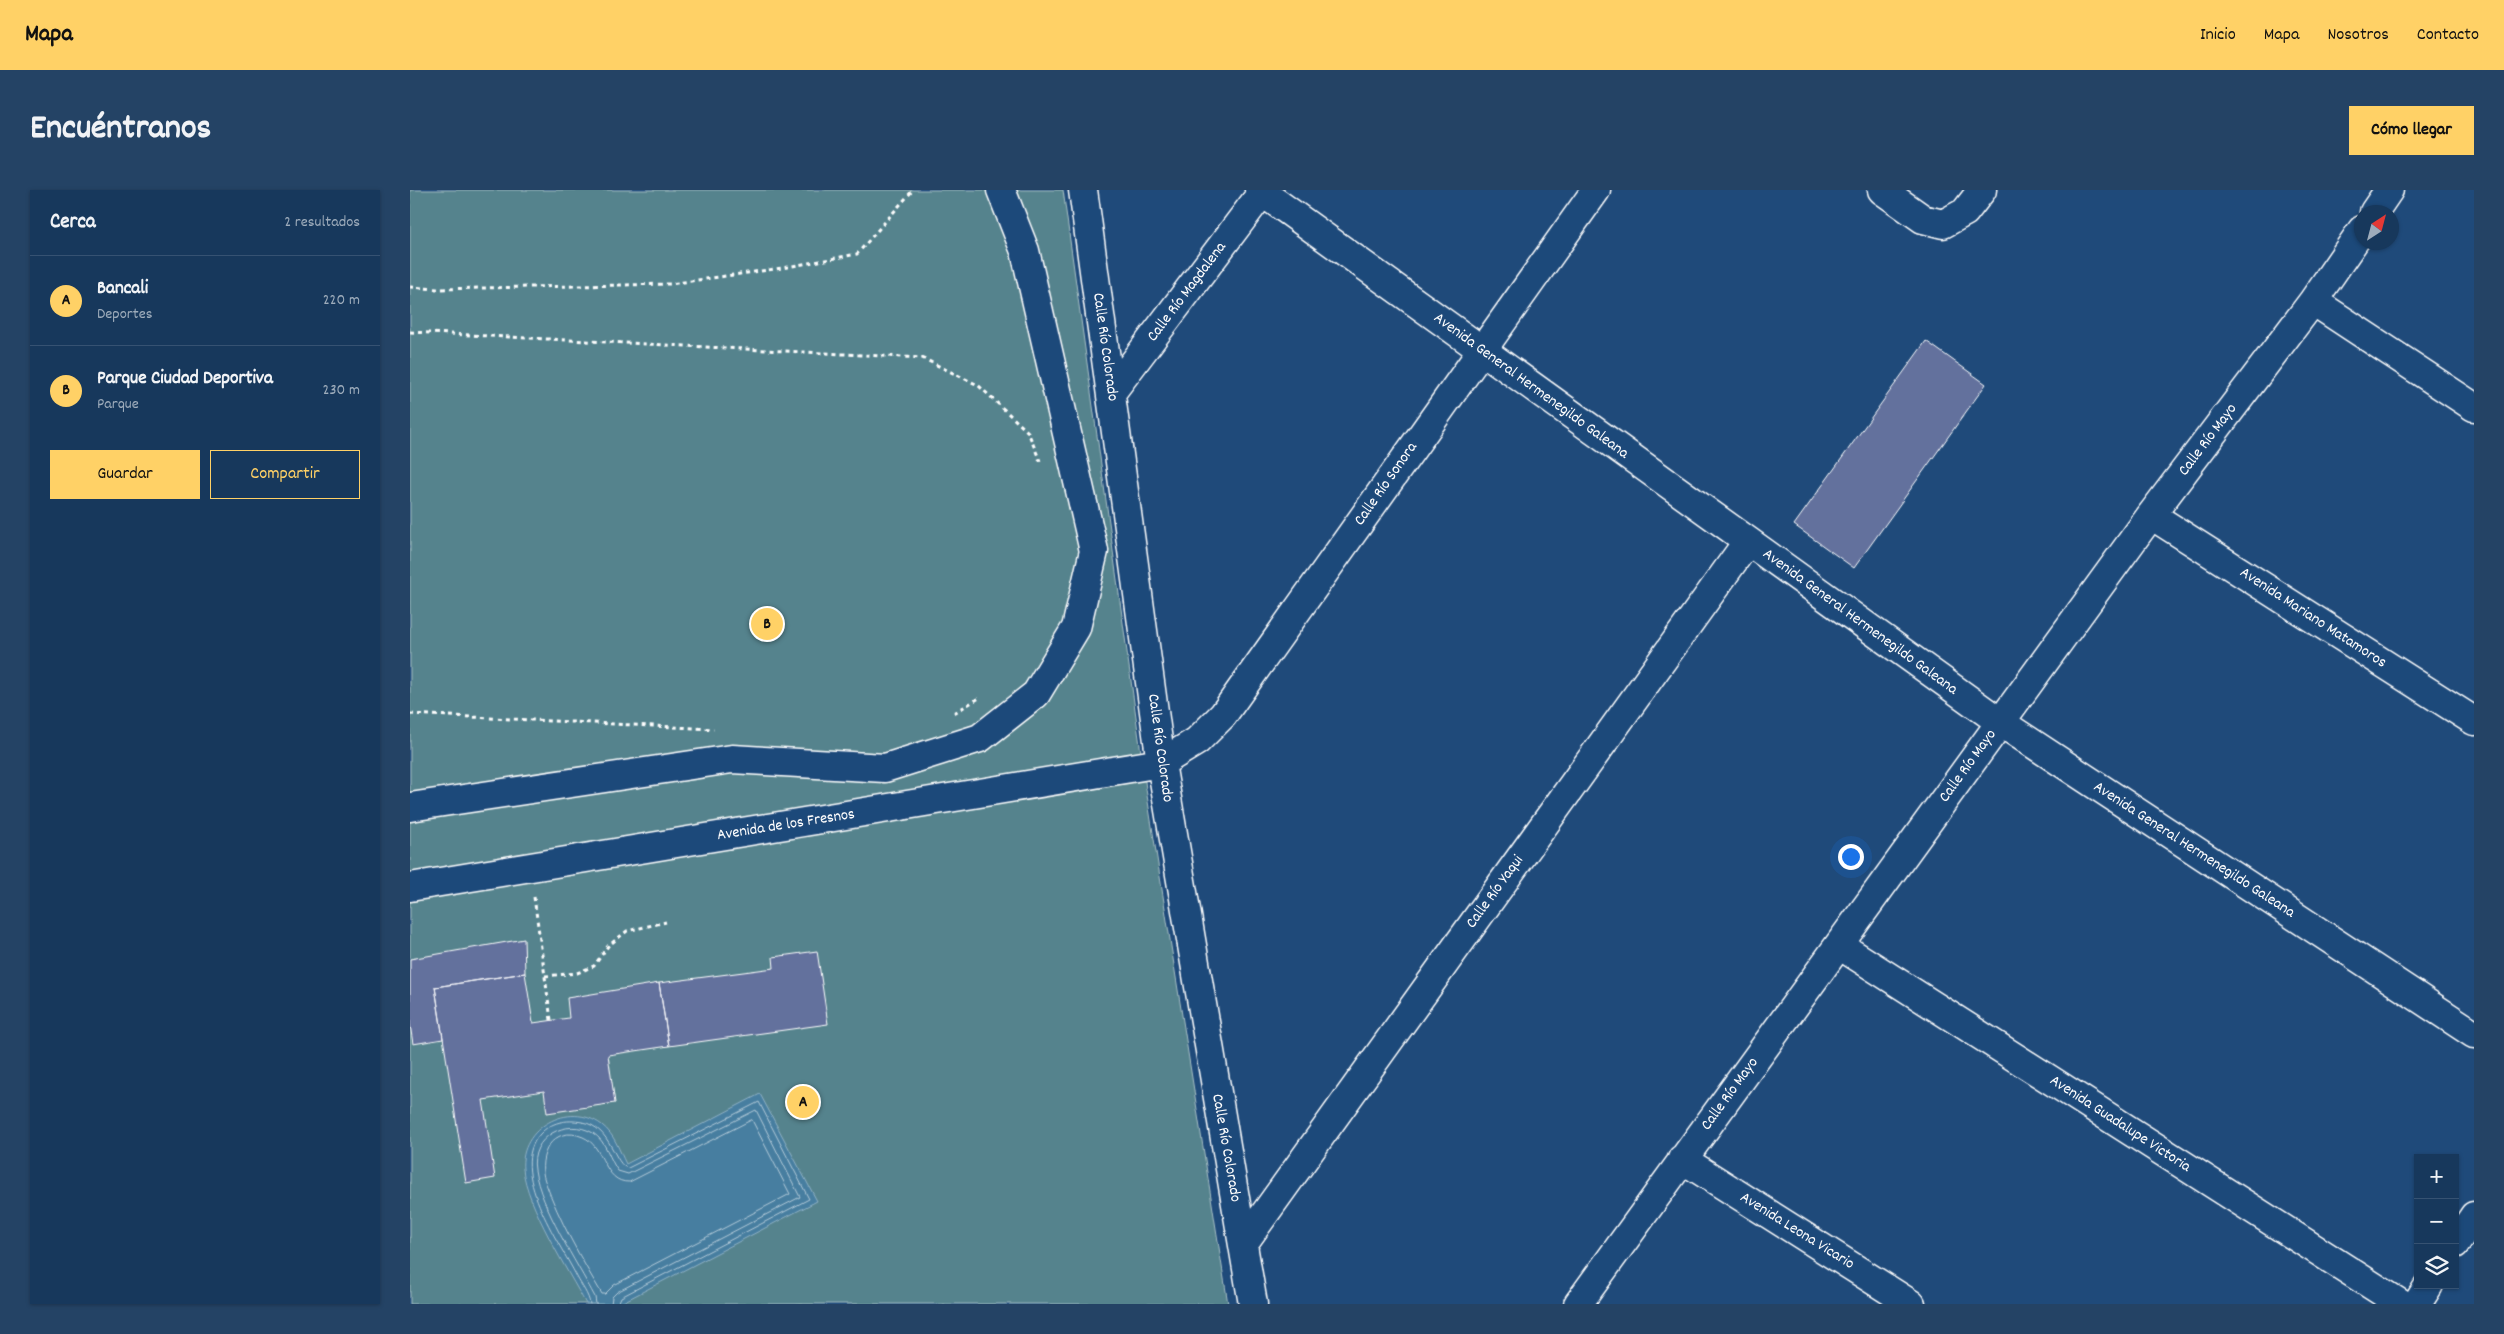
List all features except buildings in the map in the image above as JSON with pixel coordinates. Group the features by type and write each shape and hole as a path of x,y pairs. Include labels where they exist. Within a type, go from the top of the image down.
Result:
{"street":[{"path":"410,807 732,759 885,768 980,738 1036,694 1076,628 1094,551 1025,251 1001,190"},
{"name":"Calle Río Colorado","path":"1083,190 1161,762 1253,1304"},
{"name":"Calle Río Sonora","path":"1161,762 1196,741 1223,715 1596,190"},
{"path":"1882,190 1922,219 1942,224 1965,212 1982,190"},
{"path":"2379,205 2389,190"},
{"name":"Calle Río Magdalena","path":"1111,393 1262,191"},
{"name":"Avenida General Hermenegildo Galeana","path":"1262,191 2000,722 2474,1034"},
{"name":"Calle Río Mayo","path":"1578,1304 2151,515 2313,301 2354,242"},
{"path":"2313,301 2474,407"},
{"name":"Avenida Mariano Matamoros","path":"2151,515 2474,721"},
{"name":"Calle Río Yaqui","path":"1243,1244 1748,541"},
{"name":"Avenida de los Fresnos","path":"410,887 1161,762"},
{"name":"Avenida Guadalupe Victoria","path":"1839,945 2401,1304"},
{"name":"Avenida Leona Vicario","path":"1682,1159 1911,1304"},
{"path":"2459,1238 2474,1216"},
{"path":"2417,1304 2426,1289"}],"path":[{"path":"410,287 437,289 670,284 857,254 913,190"},
{"path":"410,332 922,358 978,385 1028,432 1042,464"},
{"path":"949,716 986,693"},
{"path":"410,714 718,729"},
{"path":"530,867 551,1020"},
{"path":"545,976 577,973 594,966 608,946 627,931 666,922"}],"green space":[{"path":"410,190 1063,190 1146,789 1228,1304 410,1304"}],"water":[{"path":"760,1094 817,1201 619,1304 586,1304 549,1237 526,1183 523,1169 524,1154 529,1141 538,1130 549,1122 561,1117 589,1118 602,1125 610,1133 626,1164"}],"place":[{"name":"Parque Ciudad Deportiva","path":"767,624"},
{"name":"Bancali","path":"803,1102"}]}
